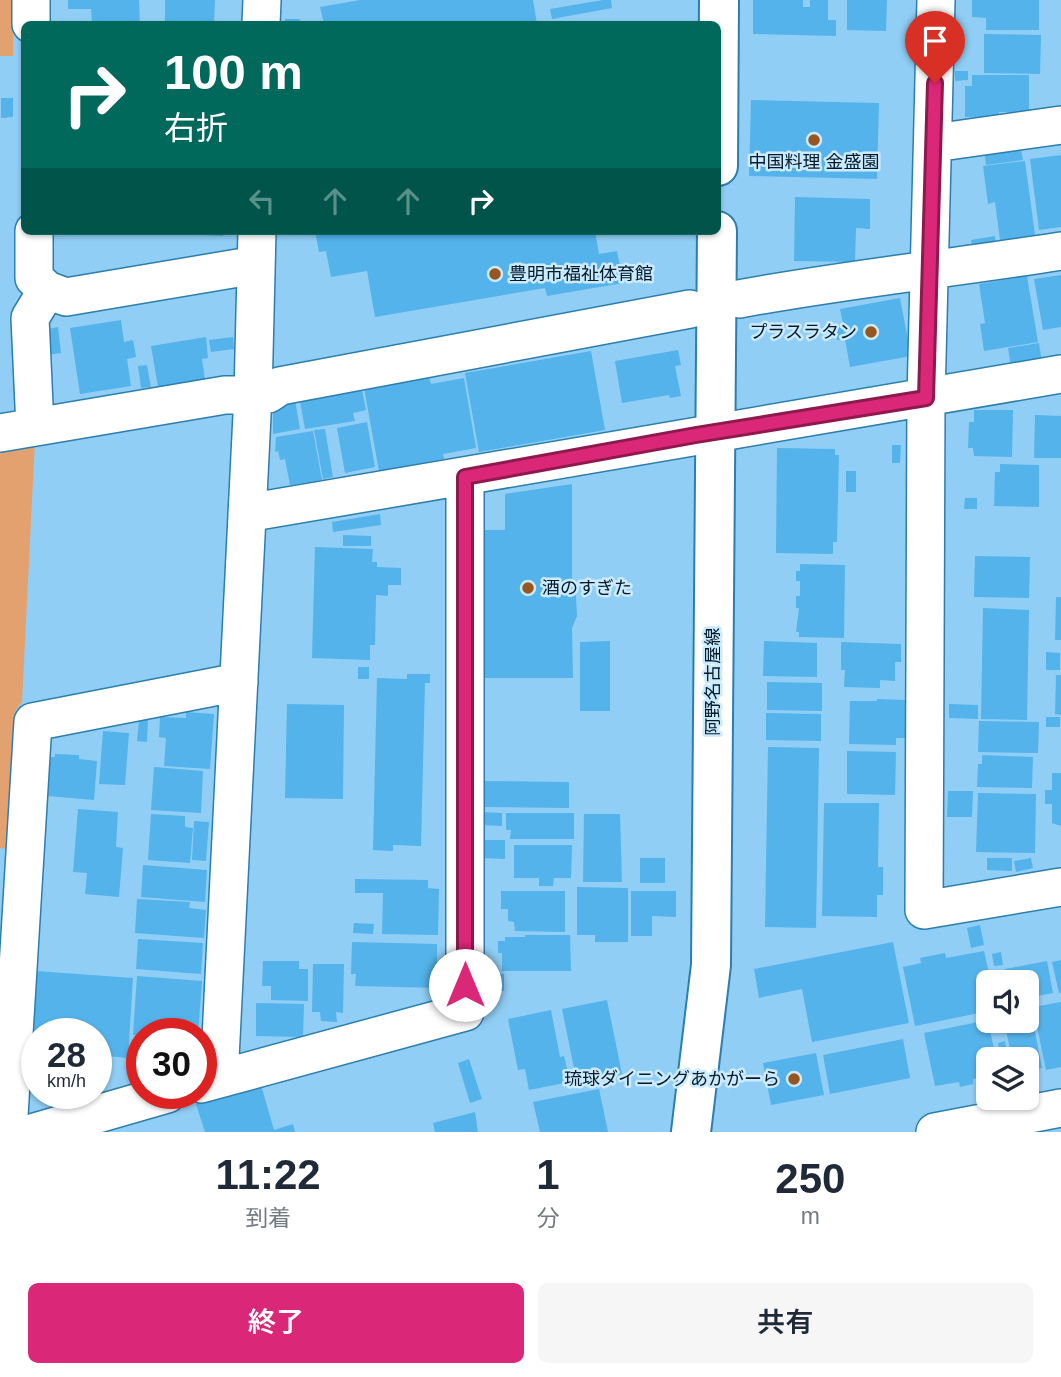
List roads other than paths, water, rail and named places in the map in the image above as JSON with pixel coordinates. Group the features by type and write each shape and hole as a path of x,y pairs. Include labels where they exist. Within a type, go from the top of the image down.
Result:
{"main road":[{"path":"719,0 719,21"},
{"name":"阿野名古屋線","path":"691,1132 711,965 717,235"}],"street":[{"path":"31,0 31,21"},
{"path":"261,21 262,0"},
{"path":"936,0 926,398 924,910 1061,887"},
{"path":"934,143 1061,125"},
{"path":"34,235 34,278 47,290 66,297 256,248 253,395 239,682 215,1018"},
{"path":"739,299 930,268 967,266 1061,251"},
{"path":"47,290 30,318 18,430 225,395 268,394 280,386 690,309"},
{"path":"247,513 1061,374"},
{"path":"217,1079 465,1012 465,477"},
{"path":"8,1132 33,722 239,682"},
{"path":"35,1132 126,1106"},
{"path":"935,1132 1061,1108"}],"place":[{"name":"中国料理 金盛園","path":"814,140"},
{"name":"豊明市福祉体育館","path":"495,274"},
{"name":"プラスラタン","path":"871,332"},
{"name":"酒のすぎた","path":"528,588"},
{"name":"琉球ダイニングあかがーら","path":"794,1079"}]}
